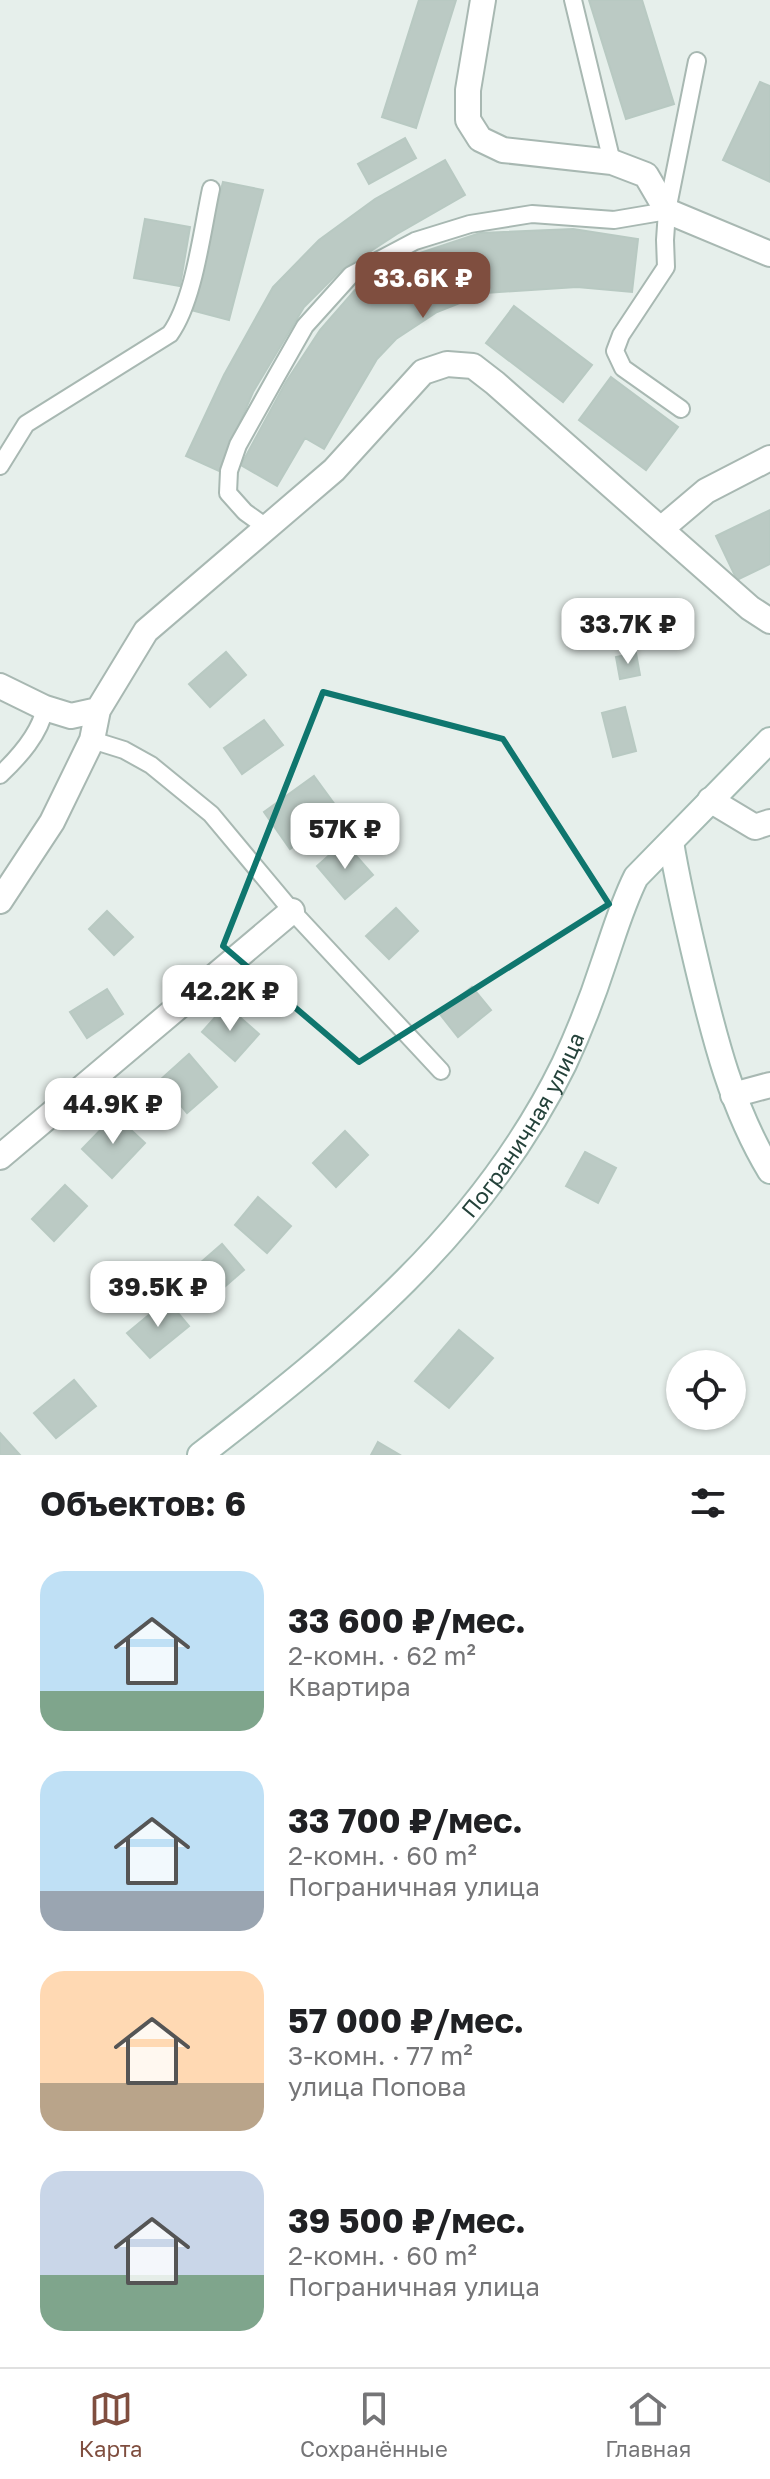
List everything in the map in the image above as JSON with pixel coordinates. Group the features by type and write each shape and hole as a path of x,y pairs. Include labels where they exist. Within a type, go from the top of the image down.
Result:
{"street":[{"path":"483,0 468,90 468,120 480,139 503,150 612,162 646,175 667,211 770,254"},
{"path":"0,901 52,822 92,740 98,710 146,631 334,470 423,372 447,364 473,366 750,608 770,621"},
{"path":"661,529 706,491 770,458"},
{"path":"0,686 45,708 71,716 98,710"},
{"name":"Пограничная улица","path":"200,1455 272,1399 393,1295 450,1236 525,1132 565,1061 603,965 623,901 636,877 770,740"},
{"path":"710,800 755,827 770,822"},
{"path":"671,842 716,1047 753,1142 770,1171"},
{"path":"0,1157 292,911"},
{"path":"733,1095 770,1085"}],"lane":[{"path":"573,0 612,162"},
{"path":"681,409 623,368 615,351 621,335 666,267 667,211 697,61"},
{"path":"0,466 26,424 170,334 180,320 187,301 211,189"},
{"path":"266,527 245,512 228,493 229,471 238,445 305,326 351,275 415,241 470,224 532,214 614,220 667,211"},
{"path":"0,775 42,724 45,708"},
{"path":"92,740 124,750 151,765 211,814 292,911 441,1071"}],"highlighted area":[{"path":"323,692 503,739 609,904 359,1062 223,946"}],"building":[{"path":"419,0 456,0 416,128 382,117"},
{"path":"589,0 642,0 674,104 626,119"},
{"path":"760,82 770,86 770,182 723,160"},
{"path":"405,138 416,158 369,184 358,164"},
{"path":"445,160 465,195 340,271 304,307 253,392 219,471 186,456 224,375 273,287 319,240 375,199"},
{"path":"223,182 263,190 229,320 191,310"},
{"path":"145,219 190,227 180,286 134,278"},
{"path":"573,229 638,239 632,292 577,287 485,293 437,312 396,339 377,359 324,449 305,438 277,486 241,465 286,382 320,330 355,290 405,258 480,233"},
{"path":"514,306 592,365 563,402 486,343"},
{"path":"611,377 678,427 646,470 579,420"},
{"path":"770,510 770,564 737,580 716,536"},
{"path":"226,652 246,675 210,707 189,684"},
{"path":"636,653 640,675 620,679 616,657"},
{"path":"625,707 636,751 613,757 602,713"},
{"path":"264,720 283,745 242,774 224,748"},
{"path":"314,776 341,813 290,849 264,812"},
{"path":"344,842 373,875 345,899 317,866"},
{"path":"396,908 418,931 389,959 366,936"},
{"path":"107,911 133,937 114,955 89,929"},
{"path":"472,987 491,1010 458,1037 439,1013"},
{"path":"107,989 123,1014 87,1038 70,1012"},
{"path":"226,1005 259,1034 235,1061 202,1032"},
{"path":"189,1054 217,1087 187,1113 160,1080"},
{"path":"115,1115 145,1143 112,1178 82,1149"},
{"path":"345,1131 368,1155 336,1187 313,1163"},
{"path":"585,1152 616,1168 598,1203 566,1186"},
{"path":"65,1185 87,1206 54,1241 32,1219"},
{"path":"258,1197 291,1226 267,1253 235,1225"},
{"path":"222,1244 244,1270 207,1302 184,1277"},
{"path":"167,1300 189,1326 150,1358 127,1333"},
{"path":"459,1330 493,1358 449,1408 415,1381"},
{"path":"74,1380 96,1406 56,1438 34,1413"},
{"path":"0,1433 20,1455 0,1455"},
{"path":"378,1442 400,1455 371,1455"}]}
